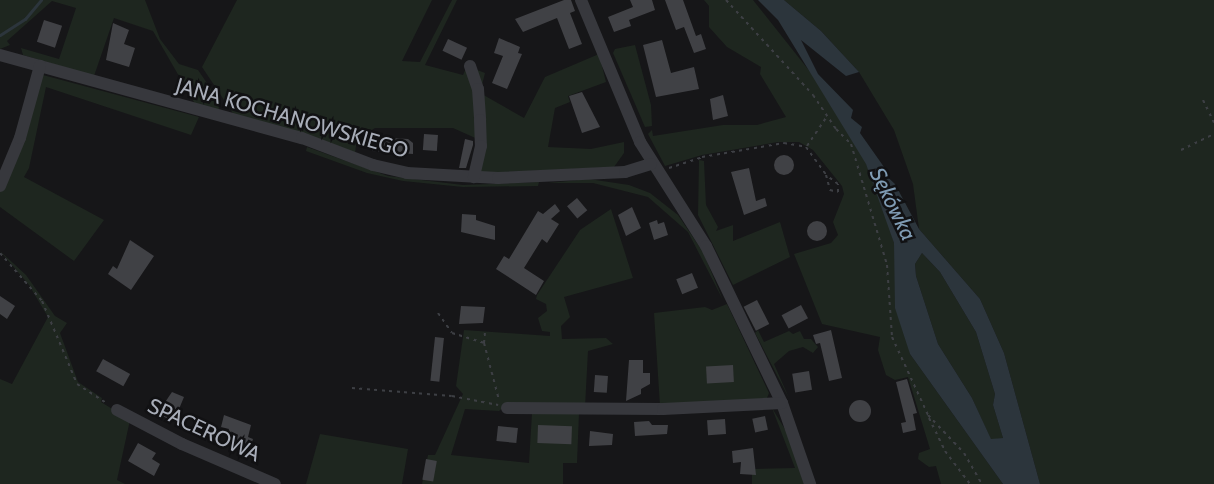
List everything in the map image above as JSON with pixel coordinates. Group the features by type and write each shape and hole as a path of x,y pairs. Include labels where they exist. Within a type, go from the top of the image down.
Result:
{"street":[{"path":"581,0 651,164 706,246 782,403 810,484"},
{"name":"JANA KOCHANOWSKIEGO","path":"0,55 304,139 373,165 407,173 474,177 625,172 651,164"},
{"path":"0,186 20,138 40,66"},
{"path":"470,66 478,89 481,146 474,177"},
{"path":"507,408 663,409 782,403"},
{"name":"SPACEROWA","path":"117,410 182,444 275,484"}],"path":[{"path":"726,0 813,95 856,154 855,164 887,265 892,337 945,451 970,484"},
{"path":"1203,100 1214,123"},
{"path":"806,147 827,116"},
{"path":"1181,150 1214,134"},
{"path":"651,164 669,168 702,157 784,143 806,147 826,175 838,184 838,192 830,190 826,175"},
{"path":"0,253 42,301 77,384 117,410"},
{"path":"438,313 452,333 484,343"},
{"path":"485,332 484,343 495,395 507,408"},
{"path":"352,388 452,396 507,408"},
{"path":"928,415 964,453 982,484"}],"shaded area":[{"path":"0,0 145,0 160,39 179,64 198,70 218,99 219,110 195,104 153,31 114,18 94,76 23,55 21,48 59,59 76,8 52,1 7,41 10,45 0,49"},
{"path":"237,0 432,0 402,61 420,62 452,0 457,0 425,65 463,75 467,66 485,73 480,93 524,118 545,77 599,54 606,82 568,96 570,102 555,108 548,147 591,149 624,142 624,153 614,167 485,173 479,171 482,141 453,128 375,128 365,134 358,132 355,153 234,115 202,67"},
{"path":"704,0 753,0 815,78 866,163 885,211 894,243 910,354 1003,484 941,484 936,466 929,467 918,459 919,453 930,449 908,377 895,380 886,375 878,350 880,337 822,324 794,254 831,243 838,235 833,222 844,194 842,186 813,150 799,142 778,142 702,155 665,166 648,134 652,130 653,136 723,125 757,125 786,117 760,74 761,67 727,47 709,27 709,6"},
{"path":"784,0 1214,0 1214,484 1040,484 1004,353 980,299 919,229 913,184 894,130 859,72 821,31"},
{"path":"635,45 651,105 652,126 645,127 613,53 615,49"},
{"path":"43,75 199,117 191,135 46,87 29,168 24,177 104,220 74,261 0,207 0,192"},
{"path":"307,147 388,176 463,185 539,182 538,186 463,187 403,181 367,173 306,151"},
{"path":"699,160 704,161 706,205 718,227 716,231 733,225 733,241 780,222 790,257 733,285 698,215"},
{"path":"589,179 629,185 650,193 678,215 703,252 723,300 688,232 648,197 593,183 548,183"},
{"path":"611,209 633,278 564,297 570,317 561,326 562,339 606,338 613,344 588,351 585,407 506,405 499,411 465,409 451,455 529,463 532,413 579,413 577,463 563,463 563,484 422,484 428,455 435,455 463,394 456,386 464,330 550,336 550,332 542,331 538,318 547,311 546,304 536,299 537,295 580,230"},
{"path":"0,251 26,275 55,316 67,323 60,333 78,382 102,398 101,402 130,420 117,480 125,484 0,484 0,379 12,384 48,317 29,285"},
{"path":"922,253 940,272 976,332 995,394 993,405 1003,438 991,440 972,398 938,344 916,276 915,264"},
{"path":"727,304 769,393 767,398 762,402 660,406 654,313 705,307 712,310"},
{"path":"758,330 764,342 789,331 793,334 800,331 804,339 811,339 818,347 813,353 803,347 789,351 774,364 789,398 755,333"},
{"path":"772,408 789,436 804,484 752,484 752,469 795,468"},
{"path":"320,434 408,449 402,484 306,484"}],"water":[{"name":"Sękówka","path":"758,0 784,0 821,31 859,72 846,76 801,40 818,74 853,110 851,118 862,127 860,133 884,167 879,169 895,184 919,229 980,299 1004,353 1040,484 1003,484 910,354 895,308 894,243 866,164 778,20","holes":["922,253 940,272 976,332 995,394 993,405 1003,438 991,439 972,398 938,344 916,276 915,264"]}],"building":[{"path":"564,0 571,0 575,11 570,13 582,44 569,49 557,18 523,32 515,19"},
{"path":"630,0 652,0 655,10 629,20 631,26 614,32 608,17 633,7"},
{"path":"665,0 683,0 696,36 701,34 706,49 694,53 684,27 676,30"},
{"path":"44,20 62,26 55,48 37,42"},
{"path":"113,23 129,30 124,44 135,48 129,67 106,60"},
{"path":"499,38 520,47 518,53 522,54 507,89 492,83 503,56 494,53"},
{"path":"448,39 467,48 462,60 443,51"},
{"path":"662,40 671,73 694,67 699,89 656,97 643,45"},
{"path":"582,92 600,127 582,133 569,96"},
{"path":"723,95 728,116 713,120 710,99"},
{"path":"424,134 438,135 437,151 423,150"},
{"path":"373,137 408,139 413,143 413,154 372,151"},
{"path":"465,139 473,141 473,145 466,168 459,168"},
{"path":"784,155 791,158 794,165 791,172 784,175 777,172 774,165 777,158"},
{"path":"749,168 756,201 765,198 767,206 744,215 731,172"},
{"path":"577,198 587,210 577,219 567,206"},
{"path":"555,204 560,211 551,219 559,224 547,243 542,239 524,268 544,281 536,295 496,269 504,256 509,259 538,211 543,214"},
{"path":"632,207 641,228 626,236 618,215"},
{"path":"462,214 476,215 476,220 495,226 495,240 461,232"},
{"path":"657,220 658,224 664,222 668,235 654,240 649,223"},
{"path":"817,221 824,224 827,231 824,238 817,241 810,238 807,231 810,224"},
{"path":"130,240 154,256 131,290 108,274 113,266 117,269"},
{"path":"692,273 698,288 682,294 676,279"},
{"path":"0,296 15,306 7,319 0,314"},
{"path":"757,300 769,324 756,331 744,307"},
{"path":"801,305 808,318 789,329 782,315"},
{"path":"461,306 485,307 483,323 459,324"},
{"path":"831,330 842,378 829,381 820,343 816,344 813,335"},
{"path":"435,337 444,338 439,382 430,381"},
{"path":"103,359 130,374 123,386 96,371"},
{"path":"629,360 643,360 643,373 650,373 650,384 641,389 641,394 626,401"},
{"path":"733,365 734,382 707,383 706,366"},
{"path":"809,371 812,390 795,392 792,374"},
{"path":"595,375 608,376 607,393 594,392"},
{"path":"907,379 917,413 913,414 916,430 903,433 901,423 906,422 896,382"},
{"path":"172,392 184,397 174,421 157,414"},
{"path":"860,400 870,407 871,411 864,421 860,422 850,415 849,411 856,401"},
{"path":"224,415 251,425 248,437 253,439 250,449 225,443 229,429 221,427"},
{"path":"765,416 768,430 755,432 752,419"},
{"path":"725,419 726,434 708,435 707,420"},
{"path":"649,421 652,425 668,425 667,434 635,436 634,422"},
{"path":"538,425 572,426 571,444 537,443"},
{"path":"498,426 518,428 516,443 496,441"},
{"path":"590,431 613,434 612,445 589,446"},
{"path":"138,443 156,453 152,459 160,464 154,476 128,461"},
{"path":"753,448 756,475 740,474 741,462 733,463 732,451"},
{"path":"426,459 437,461 433,482 422,480"}],"waterway":[{"path":"0,35 25,19 41,0"}]}
